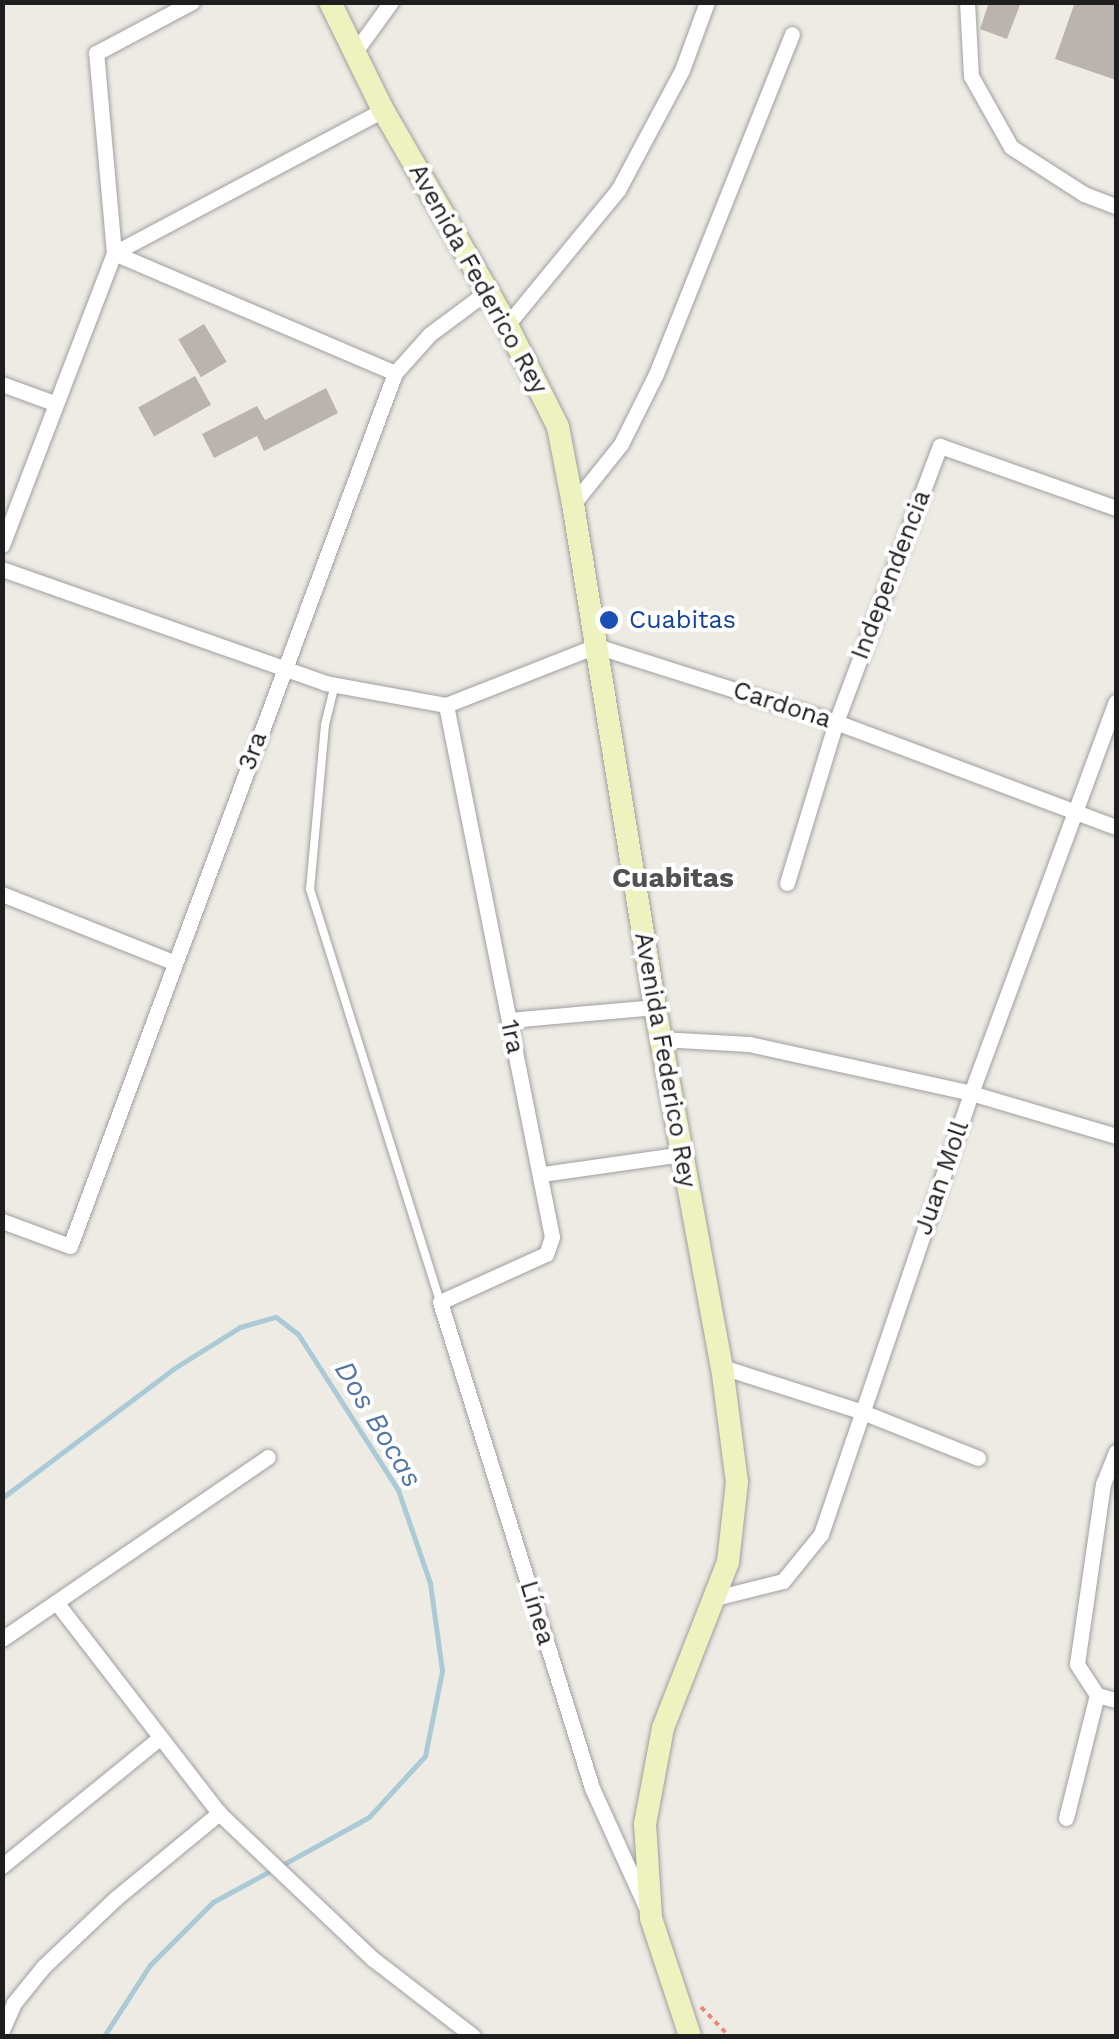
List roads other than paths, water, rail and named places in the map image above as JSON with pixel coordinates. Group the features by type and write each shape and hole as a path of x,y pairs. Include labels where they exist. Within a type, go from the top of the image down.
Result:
{"main road":[{"name":"Avenida Federico Rey","path":"330,2 383,110 488,291 558,427 573,504 655,1007 722,1367 738,1482 728,1562 662,1728 645,1824 652,1918 690,2036"}],"street":[{"path":"2,545 114,253 96,53 192,2"},
{"path":"354,53 391,2"},
{"path":"507,326 618,190 682,70 707,2"},
{"path":"967,2 972,76 1011,147 1084,194 1116,206"},
{"path":"573,504 622,444 656,374 792,34"},
{"path":"114,253 383,110"},
{"path":"114,253 395,373"},
{"name":"3ra","path":"2,1221 70,1246 395,373 430,334 488,291"},
{"path":"2,384 54,403"},
{"name":"Independencia","path":"787,883 836,722 940,446 1116,508"},
{"path":"2,569 335,684 446,706 596,646"},
{"name":"Cardona","path":"596,646 836,722 1116,827"},
{"name":"Juan Moll","path":"715,1598 783,1581 821,1534 971,1093 1116,702"},
{"name":"1ra","path":"440,1302 546,1254 552,1237 446,706"},
{"path":"2,894 175,963"},
{"path":"508,1020 655,1007"},
{"path":"661,1039 749,1044 971,1093 1116,1136"},
{"path":"542,1174 682,1154"},
{"name":"Línea","path":"440,1302 592,1788 652,1918"},
{"path":"722,1367 860,1411 978,1458"},
{"path":"1116,1452 1103,1484 1078,1664 1097,1695 1116,1700"},
{"path":"2,1639 268,1456"},
{"path":"56,1602 158,1740 219,1813 373,1959 474,2036"},
{"path":"1066,1818 1097,1695"},
{"path":"2,1866 158,1740"},
{"path":"2,2030 14,2002 43,1967 116,1898 219,1813"},
{"path":"2,1986 14,2002"}],"lane":[{"path":"335,684 325,725 310,889 440,1302"}],"waterway":[{"name":"Dos Bocas","path":"2,1498 173,1369 240,1327 276,1317 298,1334 398,1490 430,1583 442,1671 425,1756 369,1817 282,1865"},
{"name":"Dos Bocas","path":"104,2036 150,1965 213,1902 272,1870"}],"place":[{"name":"Cuabitas","path":"609,620"}],"district":[{"name":"Cuabitas","path":"673,878"}]}
